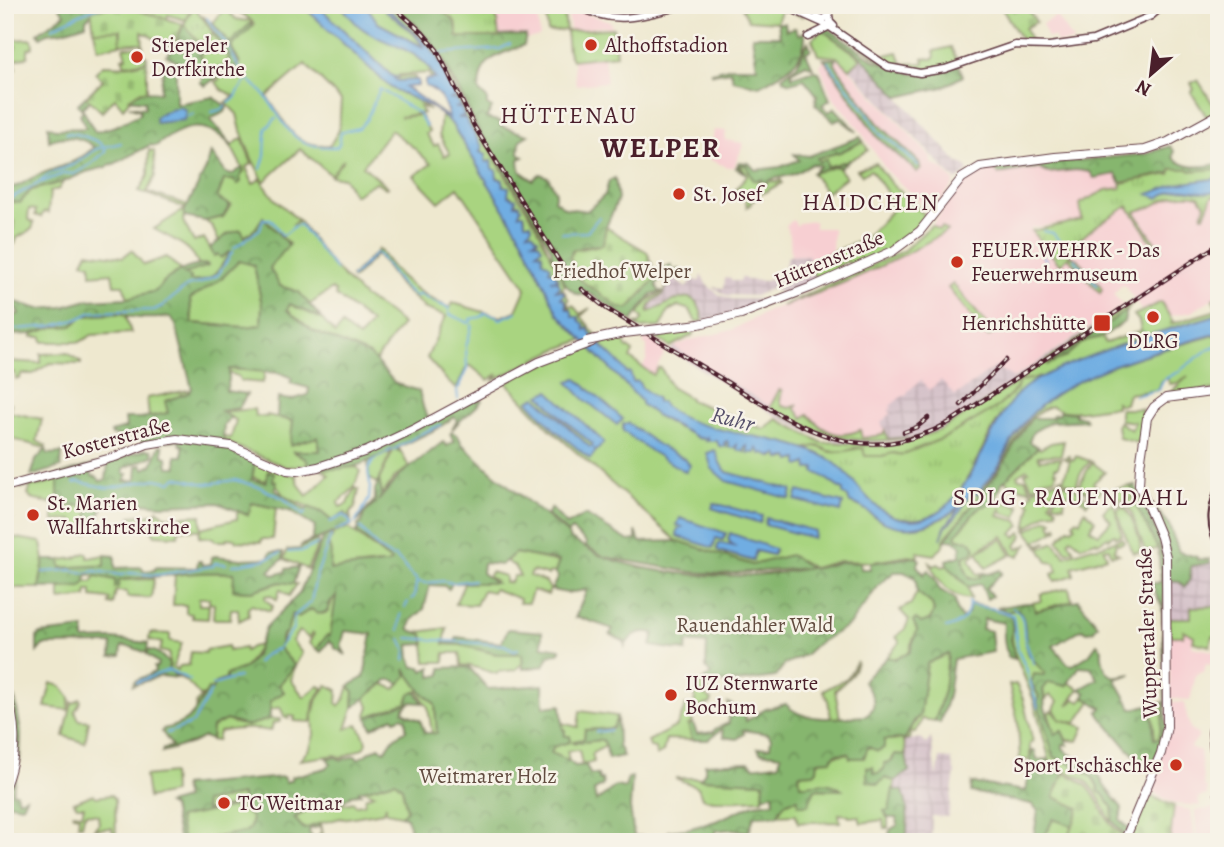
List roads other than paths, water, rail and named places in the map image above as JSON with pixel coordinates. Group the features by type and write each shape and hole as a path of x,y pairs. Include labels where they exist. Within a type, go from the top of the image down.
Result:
{"main road":[{"path":"578,5 601,17 616,19 685,5"},
{"path":"782,5 800,10"},
{"path":"789,5 820,24 819,31"},
{"path":"810,16 823,19 829,15 835,29 867,54 893,69 920,73 944,69 1015,45 1039,46 1095,39 1151,16 1164,5"},
{"path":"808,37 826,26 835,29"},
{"name":"Hüttenstraße","path":"700,326 741,314 797,292 902,246 926,224 971,171 987,165 1145,153 1216,118"},
{"name":"Hüttenstraße","path":"588,342 624,333 700,326 740,317 777,304 895,253 924,230 953,191"},
{"path":"778,294 797,292"},
{"name":"Kosterstraße","path":"5,487 115,457 144,445 173,439 231,446 292,471 328,464 396,438 536,360 588,342"},
{"name":"Wuppertaler Straße","path":"1125,839 1161,753 1168,716 1166,557 1139,480 1147,421 1154,407 1166,398 1219,391"},
{"path":"5,687 14,718 16,740 13,764 5,786"},
{"path":"5,700 12,736 5,775"}],"water":[{"path":"302,5 317,5 392,76 397,77 394,78 397,81 418,80 418,86 405,87 449,118 441,99 425,86 425,80 435,79 429,68 412,53 356,24 340,5 366,5 378,23 425,48 413,33 384,9 385,6 432,50 448,86 456,97 451,99 457,100 460,107 454,108 461,108 464,116 458,118 465,118 482,147 480,152 486,155 486,162 491,161 497,178 503,180 503,186 509,187 508,196 516,199 515,205 519,204 519,214 524,214 525,223 531,223 532,227 528,232 532,232 538,239 533,241 539,243 542,248 537,252 542,253 543,261 551,266 549,270 555,273 558,279 551,280 558,281 560,287 556,290 563,291 561,298 565,299 567,309 571,309 573,317 579,317 585,330 588,328 627,373 630,372 633,382 638,381 657,402 661,402 672,412 704,426 781,442 822,455 844,471 880,509 899,518 922,519 942,510 972,472 1009,404 1034,381 1080,360 1144,337 1144,333 1146,336 1219,314 1219,333 1117,364 1068,387 1046,401 1023,424 998,468 977,494 971,493 959,513 945,528 941,539 945,527 960,506 931,523 920,526 899,527 889,524 850,503 843,490 814,472 815,468 808,469 807,463 800,466 798,459 780,459 778,454 771,457 765,453 761,454 757,448 756,453 748,453 747,446 745,452 737,450 737,445 730,448 727,441 724,443 727,447 719,446 717,441 708,441 707,436 706,441 700,439 657,416 641,404 558,314 523,240 451,123 433,108 391,88"},
{"path":"180,107 186,110 184,120 156,123 155,118 161,113"},
{"path":"1219,178 1219,190 1211,192 1184,189 1158,198 1148,194 1177,184"},
{"path":"576,378 623,419 617,425 584,399 568,382"},
{"path":"549,391 604,442 597,450 594,449 596,451 590,459 553,428 528,401 536,397 592,447 592,444 540,395"},
{"path":"628,423 658,445 685,459 690,465 686,472 623,431 623,424"},
{"path":"715,450 727,472 792,490 790,499 726,481 712,469 707,453"},
{"path":"798,491 843,503 841,512 795,500"},
{"path":"714,503 762,516 760,523 712,508"},
{"path":"680,518 726,533 723,540 716,538 713,548 677,536 678,529 682,527 677,525"},
{"path":"766,518 815,531 813,538 765,525"},
{"path":"730,533 775,549 773,555 756,551 753,561 719,551 719,543 734,546 728,540"}],"waterway":[{"path":"52,28 103,5"},
{"path":"207,18 230,50"},
{"path":"437,56 442,53 500,49 510,44"},
{"path":"231,52 248,79"},
{"path":"828,62 880,134 918,165"},
{"path":"241,88 248,78"},
{"path":"250,81 262,92"},
{"path":"235,98 240,89"},
{"path":"367,118 380,89 418,113"},
{"path":"263,93 298,139 321,147 337,147 341,132"},
{"path":"229,103 234,99"},
{"path":"212,112 223,109"},
{"path":"187,116 193,114"},
{"path":"419,115 426,126"},
{"path":"266,129 276,118"},
{"path":"342,132 359,128 367,119"},
{"path":"261,169 265,155 266,131"},
{"path":"42,182 65,173 74,174 105,152 105,147 97,141 66,133"},
{"path":"11,198 39,183 49,174 75,164 96,149 121,143"},
{"path":"562,233 587,232 599,217"},
{"path":"234,248 260,229 263,219 271,219 280,232"},
{"path":"281,234 284,235 300,225 336,270"},
{"path":"1043,231 1053,233 1068,252"},
{"path":"5,330 53,326 92,312 154,310 187,286 218,275 233,251"},
{"path":"352,277 376,253"},
{"path":"378,254 398,281 416,297 419,294 429,300"},
{"path":"1042,255 1046,260"},
{"path":"1074,259 1097,285"},
{"path":"431,301 449,308 449,314 469,323"},
{"path":"495,315 500,319 517,312"},
{"path":"471,322 470,319 481,317 485,313 493,315"},
{"path":"460,384 467,369 466,347 472,325"},
{"path":"1208,350 1214,346 1219,349"},
{"path":"1160,387 1163,380 1206,351"},
{"path":"1135,396 1160,389"},
{"path":"457,390 458,399"},
{"path":"393,450 441,425"},
{"path":"368,470 373,461 391,450"},
{"path":"368,471 370,484"},
{"path":"74,483 108,488 156,479 171,482 176,477 206,484 235,480 263,488"},
{"path":"355,523 369,499 370,486"},
{"path":"263,489 283,498 303,515 306,512"},
{"path":"330,522 344,515 352,524 335,531"},
{"path":"360,528 379,549 392,557"},
{"path":"277,650 293,629 294,616 311,602 316,576 331,536"},
{"path":"288,552 303,551 317,544"},
{"path":"233,565 263,560 280,553"},
{"path":"394,556 417,579 414,597 411,599"},
{"path":"43,572 71,570 84,573 96,571 121,575 157,575 213,566 215,563 226,564"},
{"path":"416,581 452,583 474,580"},
{"path":"405,607 408,602"},
{"path":"946,628 963,620 968,612 969,602"},
{"path":"970,605 989,608"},
{"path":"991,608 1013,615 1018,651 1027,670"},
{"path":"1013,608 1022,618 1025,640 1034,664"},
{"path":"399,630 401,614"},
{"path":"408,638 504,645 518,649"},
{"path":"401,639 406,650 405,660"},
{"path":"257,663 276,649"},
{"path":"137,682 169,670 190,680"},
{"path":"1027,671 1038,708"},
{"path":"213,685 239,677"},
{"path":"167,733 193,723 211,691"},
{"path":"596,732 611,730"}],"tram line":[{"path":"1219,477 1208,515 1210,533 1219,552"},
{"path":"1219,668 1208,733 1219,833"}],"railway":[{"path":"392,5 423,33 437,50 474,126 568,275"},
{"path":"582,289 607,309 777,413 830,437 858,443 887,443 917,436 950,422 1219,244"},
{"path":"961,405 1006,360"},
{"path":"904,432 917,427 928,418"}],"place":[{"name":"Althoffstadion","path":"591,45"},
{"name":"Stiepeler Dorfkirche","path":"137,57"},
{"name":"St. Josef","path":"679,194"},
{"name":"FEUER.WEHRK - Das Feuerwehrmuseum","path":"957,262"},
{"name":"DLRG","path":"1153,317"},
{"name":"Henrichshütte","path":"1102,323"},
{"name":"St. Marien Wallfahrtskirche","path":"33,515"},
{"name":"IUZ Sternwarte Bochum","path":"671,695"},
{"name":"Sport Tschäschke","path":"1176,765"},
{"name":"TC Weitmar","path":"224,803"}],"district":[{"name":"HÜTTENAU","path":"569,115"},
{"name":"WELPER","path":"661,148"},
{"name":"HAIDCHEN","path":"871,202"},
{"name":"SDLG. RAUENDAHL","path":"1071,497"}],"park label":[{"name":"Friedhof Welper","path":"622,271"},
{"name":"Rauendahler Wald","path":"755,625"},
{"name":"Weitmarer Holz","path":"488,776"}],"water label":[{"name":"Ruhr","path":"733,419"}]}
